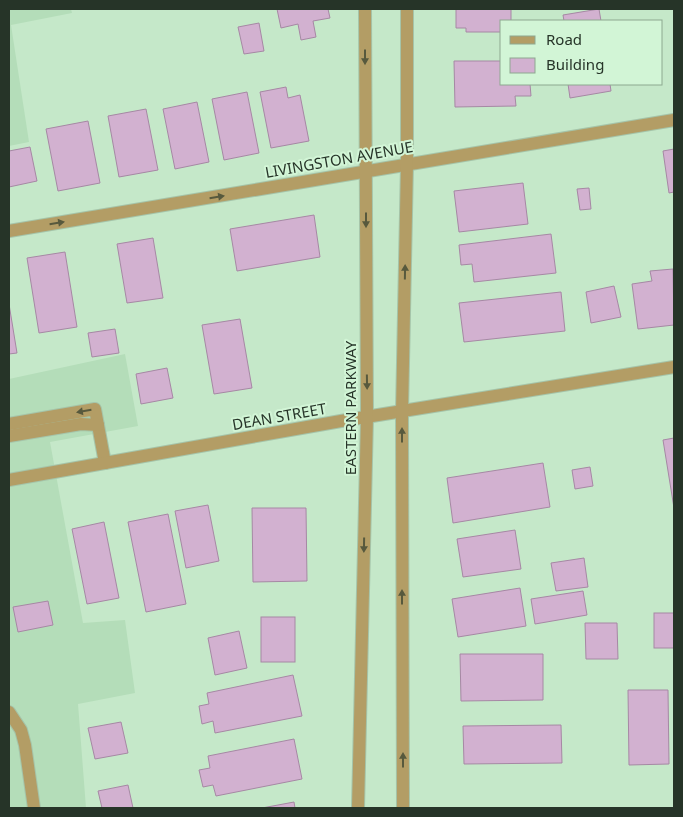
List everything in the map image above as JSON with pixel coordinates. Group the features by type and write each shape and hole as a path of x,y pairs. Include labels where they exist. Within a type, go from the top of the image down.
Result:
{"street":[{"name":"EASTERN PARKWAY","path":"358,808 367,417 365,9"},
{"path":"403,808 402,412 408,9"},
{"name":"LIVINGSTON AVENUE","path":"9,231 674,120"},
{"name":"DEAN STREET","path":"9,480 367,417 674,367"},
{"path":"9,424 95,409 105,463"},
{"path":"9,436 81,424 98,425"},
{"path":"9,712 21,730 25,745 34,808"}],"shaded area":[{"path":"9,9 71,9 72,13 11,25 29,142 9,146"},
{"path":"125,354 138,426 50,442 83,623 125,620 135,693 78,704 86,808 9,808 9,379"}],"building":[{"path":"277,9 328,9 330,18 313,21 316,37 301,40 298,24 281,28"},
{"path":"456,9 511,9 511,20 500,20 500,32 466,32 466,28 456,28"},
{"path":"599,9 601,20 564,20 563,15"},
{"path":"259,23 264,51 244,54 238,27"},
{"path":"454,61 500,61 500,85 530,85 531,96 515,96 516,106 455,107"},
{"path":"568,85 610,85 611,91 570,98"},
{"path":"286,87 288,98 300,95 309,141 271,148 260,92"},
{"path":"247,92 259,153 224,160 212,99"},
{"path":"197,102 209,162 175,169 163,109"},
{"path":"146,109 158,170 119,177 108,116"},
{"path":"88,121 100,183 58,191 46,129"},
{"path":"30,147 37,181 9,187 9,151"},
{"path":"674,149 674,192 669,193 663,151"},
{"path":"523,183 528,224 459,232 454,191"},
{"path":"589,188 591,209 580,210 577,189"},
{"path":"314,215 320,257 237,271 230,229"},
{"path":"551,234 556,273 474,282 472,264 461,265 459,245"},
{"path":"153,238 163,298 127,303 117,244"},
{"path":"65,252 77,327 39,333 27,258"},
{"path":"673,269 674,325 638,329 632,284 652,281 650,271"},
{"path":"614,286 621,317 591,323 586,292"},
{"path":"561,292 565,331 464,342 459,303"},
{"path":"9,304 17,353 9,354"},
{"path":"240,319 252,388 214,394 202,325"},
{"path":"115,329 119,353 92,357 88,333"},
{"path":"167,368 173,398 141,404 136,374"},
{"path":"674,438 674,508 663,440"},
{"path":"543,463 550,507 453,523 447,478"},
{"path":"590,467 593,486 575,489 572,470"},
{"path":"208,505 219,561 186,568 175,511"},
{"path":"252,508 306,508 307,581 253,582"},
{"path":"168,514 186,604 146,612 128,522"},
{"path":"104,522 119,598 87,604 72,529"},
{"path":"515,530 521,569 463,577 457,539"},
{"path":"584,558 588,587 556,591 551,563"},
{"path":"520,588 526,626 458,637 452,599"},
{"path":"583,591 587,615 535,624 531,599"},
{"path":"48,601 53,625 18,632 13,607"},
{"path":"654,613 674,613 674,648 654,648"},
{"path":"261,617 295,617 295,662 261,662"},
{"path":"585,623 617,623 618,659 586,659"},
{"path":"239,631 247,668 215,675 208,638"},
{"path":"460,654 543,654 543,700 461,701"},
{"path":"293,675 302,716 215,733 213,721 202,724 199,706 209,704 207,693"},
{"path":"628,690 668,690 669,764 629,765"},
{"path":"121,722 128,753 95,759 88,728"},
{"path":"561,725 562,763 464,764 463,726"},
{"path":"294,739 302,779 216,796 213,785 203,787 199,770 210,768 208,756"},
{"path":"128,785 133,808 102,808 98,791"},
{"path":"294,802 295,808 262,808"}]}
